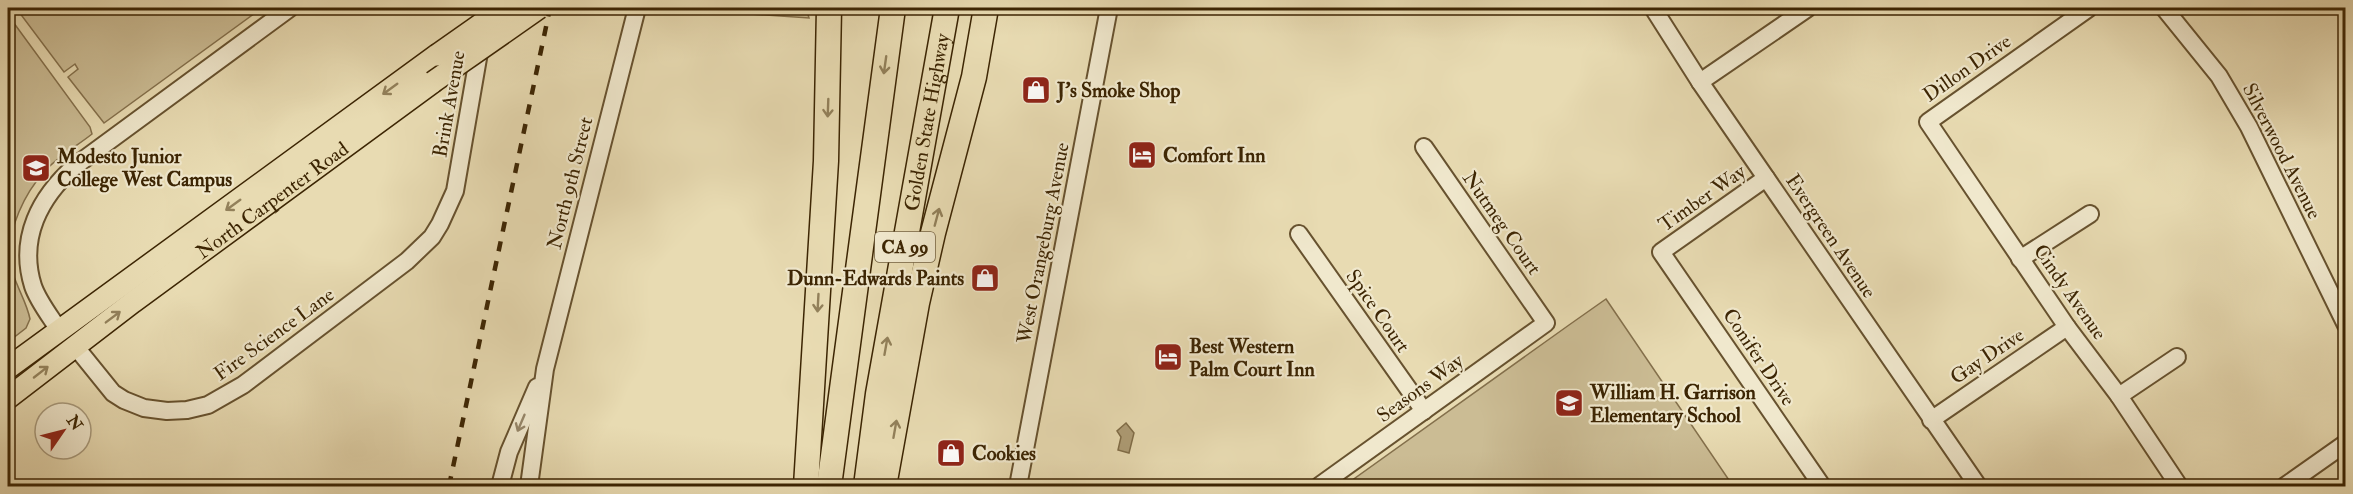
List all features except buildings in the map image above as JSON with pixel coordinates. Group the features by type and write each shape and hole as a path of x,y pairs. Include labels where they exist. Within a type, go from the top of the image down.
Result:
{"highway":[{"path":"806,486 826,161 829,8"},
{"name":"CA 99","path":"830,486 893,8"},
{"name":"Golden State Highway","path":"866,486 878,393 947,8"},
{"path":"884,486 917,303 974,77 986,8"}],"main road":[{"name":"North Carpenter Road","path":"8,368 504,8"},
{"name":"North Carpenter Road","path":"8,398 433,82 539,8"},
{"path":"8,356 28,341 59,330"}],"street":[{"path":"59,330 34,287 29,265 30,241 35,218 47,194 75,166 290,8"},
{"name":"Brink Avenue","path":"449,207 455,191 487,8"},
{"name":"North 9th Street","path":"529,486 544,369 637,8"},
{"name":"West Orangeburg Avenue","path":"1018,486 1109,8"},
{"name":"Evergreen Avenue","path":"1653,8 1700,82 1978,486"},
{"path":"1700,82 1808,8"},
{"name":"Dillon Drive","path":"1928,122 2089,8"},
{"name":"Silverwood Avenue","path":"2164,8 2219,76 2249,127 2346,325"},
{"name":"Cindy Avenue","path":"1928,122 2020,259 2119,396 2179,486"},
{"name":"Nutmeg Court","path":"1424,147 1546,323"},
{"name":"Timber Way","path":"1661,252 1766,178"},
{"name":"Fire Science Lane","path":"75,346 101,380 113,393 124,400 144,408 167,411 187,410 208,405 243,385 407,261 432,237 449,207"},
{"path":"2020,259 2090,214"},
{"name":"Spice Court","path":"1299,234 1424,411"},
{"name":"Conifer Drive","path":"1661,252 1822,486"},
{"name":"Seasons Way","path":"1319,486 1546,323"},
{"name":"Gay Drive","path":"1931,420 2067,327"},
{"path":"2119,396 2177,357"},
{"name":"North 9th Street","path":"500,486 509,452 544,369"},
{"path":"2285,486 2346,443"}],"shaded area":[{"path":"16,8 262,8 104,123 68,77 78,69 75,64 64,72"},
{"path":"665,8 806,8 809,18"},
{"path":"8,15 90,127 92,134 44,172 30,190 19,212 12,234 10,257 13,273 30,319 26,328 8,342"},
{"name":"William H. Garrison Elementary School","path":"1606,299 1733,486 1344,486 1569,325"},
{"path":"1126,423 1134,433 1129,453 1118,450 1121,437 1117,431"}],"railway":[{"path":"449,486 550,8"}],"place":[{"name":"J's Smoke Shop","path":"1036,90"},
{"name":"Comfort Inn","path":"1142,155"},
{"name":"Modesto Junior College West Campus","path":"36,168"},
{"name":"Dunn-Edwards Paints","path":"985,278"},
{"name":"Best Western Palm Court Inn","path":"1168,357"},
{"name":"William H. Garrison Elementary School","path":"1569,403"},
{"name":"Cookies","path":"951,453"}]}
